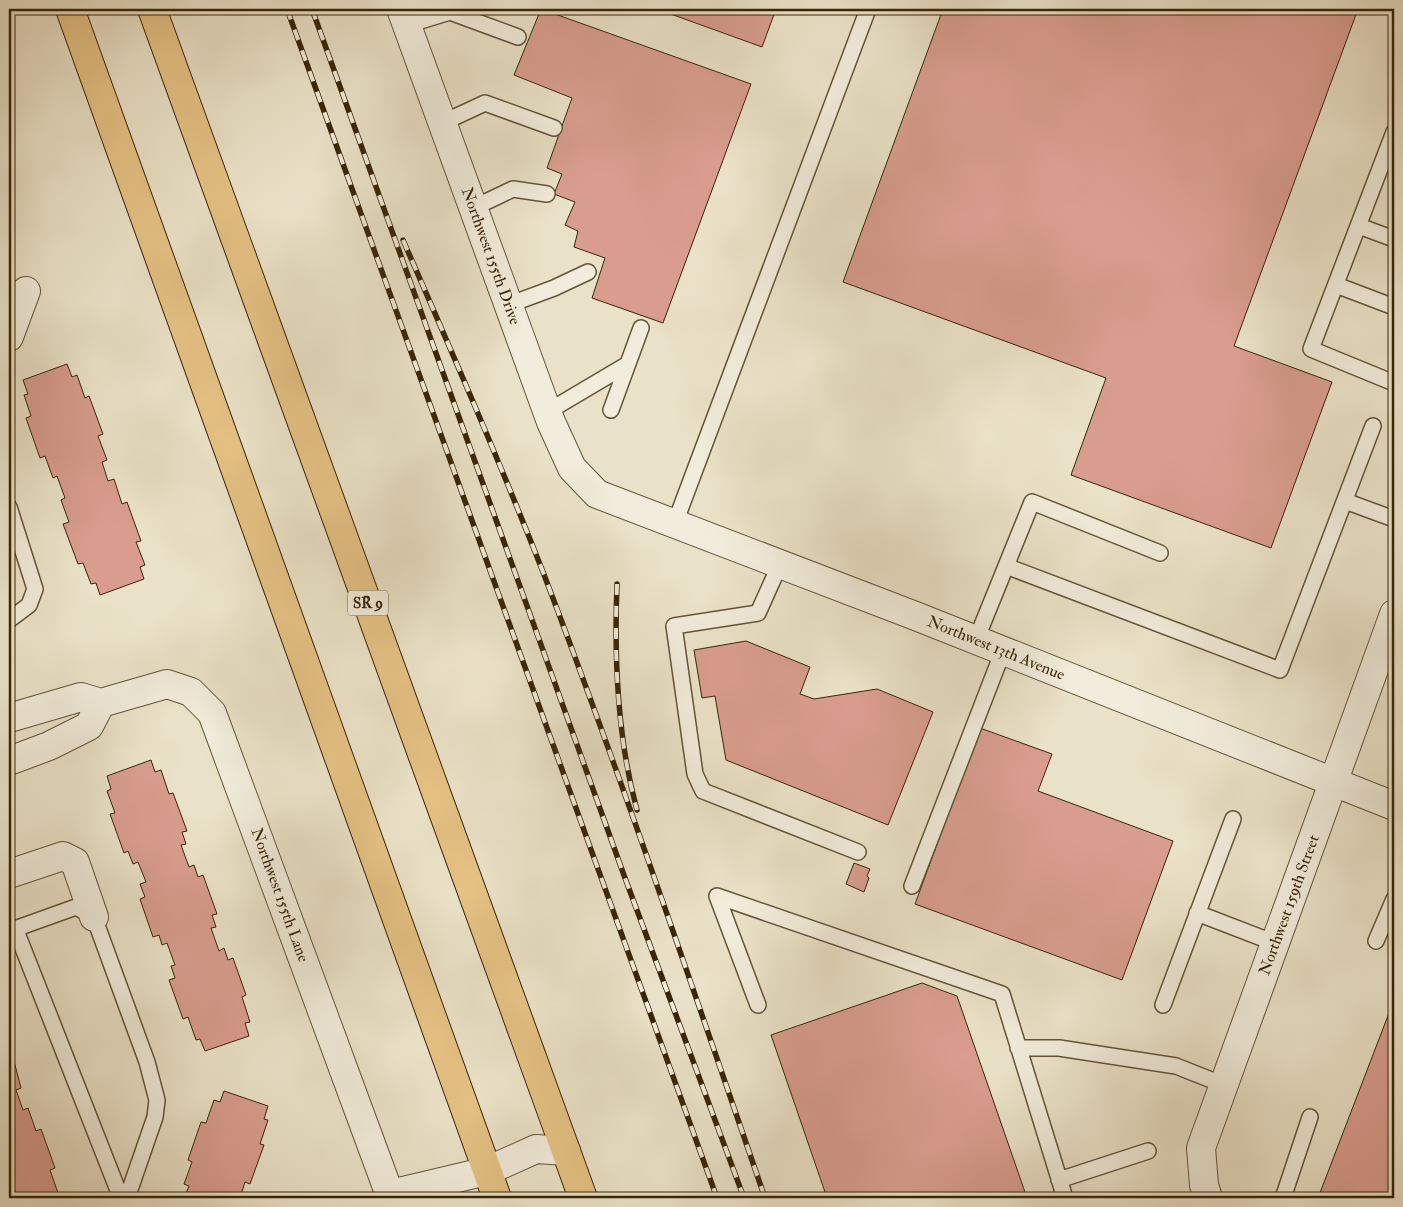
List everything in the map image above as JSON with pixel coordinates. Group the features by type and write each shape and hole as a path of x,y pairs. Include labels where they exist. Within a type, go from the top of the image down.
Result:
{"main road":[{"path":"70,9 497,1198"},
{"name":"SR 9","path":"152,9 583,1198"}],"street":[{"name":"Northwest 155th Drive","path":"404,17 547,412 572,468 597,494"},
{"path":"9,337 26,291"},
{"name":"Northwest 13th Avenue","path":"597,494 976,640 1394,806"},
{"name":"Northwest 159th Street","path":"1208,1198 1204,1185 1201,1148 1394,617"},
{"name":"Northwest 155th Lane","path":"9,718 81,697 100,703 167,684 191,692 212,713 390,1196 487,1171 536,1149 566,1151"},
{"path":"9,761 49,746 89,726 100,703"},
{"path":"9,874 63,856 75,862 94,917"}],"lane":[{"path":"675,523 868,9"},
{"path":"404,17 450,12 518,37"},
{"path":"442,123 485,103 554,128"},
{"path":"1394,132 1311,349 1394,382"},
{"path":"473,208 513,189 547,194"},
{"path":"1359,226 1394,239"},
{"path":"508,305 554,288 588,272"},
{"path":"1336,285 1394,307"},
{"path":"611,410 641,328"},
{"path":"547,412 628,364"},
{"path":"1006,566 1280,670 1373,426"},
{"path":"1345,501 1394,519"},
{"path":"976,640 1032,502 1160,553"},
{"path":"9,508 36,589 29,605 9,620"},
{"path":"780,564 758,613 674,626 695,774 703,791 858,852"},
{"path":"912,886 1003,651"},
{"path":"1162,1005 1233,819"},
{"path":"758,1005 717,896 1002,994 1065,1198"},
{"path":"1376,941 1394,899"},
{"path":"121,1198 12,930 76,907 94,917 147,1062 157,1100 155,1118 127,1198"},
{"path":"1197,913 1276,942"},
{"path":"1018,1048 1059,1048 1176,1066 1224,1085"},
{"path":"1283,1198 1310,1117"},
{"path":"1060,1180 1148,1151"}],"building":[{"path":"541,9 751,84 663,323 592,298 605,258 574,247 578,231 565,225 575,202 554,194 562,174 547,168 572,98 514,75"},
{"path":"657,9 776,9 762,47"},
{"path":"943,9 1358,9 1234,346 1332,382 1271,548 1071,475 1106,378 843,282"},
{"path":"67,364 72,377 77,375 85,398 89,396 103,434 98,436 107,460 102,462 108,481 114,479 122,504 127,502 141,541 136,542 145,565 140,567 144,579 100,595 96,583 91,584 83,563 78,564 63,524 69,522 61,500 65,498 57,476 53,478 45,456 40,458 26,418 31,416 24,395 28,394 23,380"},
{"path":"746,641 810,667 800,694 814,699 877,689 933,712 888,825 726,760 715,696 702,698 694,650"},
{"path":"980,728 1052,754 1038,791 1173,841 1122,980 915,904"},
{"path":"151,760 155,772 161,770 169,794 173,793 187,831 182,832 186,844 181,845 189,867 194,865 198,877 203,875 217,914 212,915 216,927 211,928 219,951 224,948 228,960 233,958 246,995 242,997 250,1022 245,1023 249,1036 205,1051 200,1039 196,1040 188,1017 183,1019 169,980 175,978 171,966 175,965 167,943 162,945 159,935 153,937 140,899 145,897 140,884 146,882 138,862 133,864 128,851 124,853 110,814 115,813 107,791 111,789 107,776"},
{"path":"854,863 870,869 864,892 846,884"},
{"path":"922,983 957,996 1027,1198 827,1198 771,1035"},
{"path":"1394,1000 1394,1198 1318,1198"},
{"path":"9,1042 21,1088 16,1090 23,1110 28,1108 36,1131 41,1129 55,1168 50,1170 58,1193 53,1194 55,1198 9,1198"},
{"path":"224,1091 268,1106 264,1119 268,1120 260,1144 264,1145 250,1184 245,1182 240,1198 184,1198 189,1186 184,1184 192,1162 188,1160 201,1122 206,1123 214,1100 220,1102"}],"railway":[{"path":"287,9 717,1198"},
{"path":"312,9 625,878 744,1198"},
{"path":"403,240 457,364 543,572 629,806 765,1198"},
{"path":"617,584 618,698 625,754 637,810"}]}
